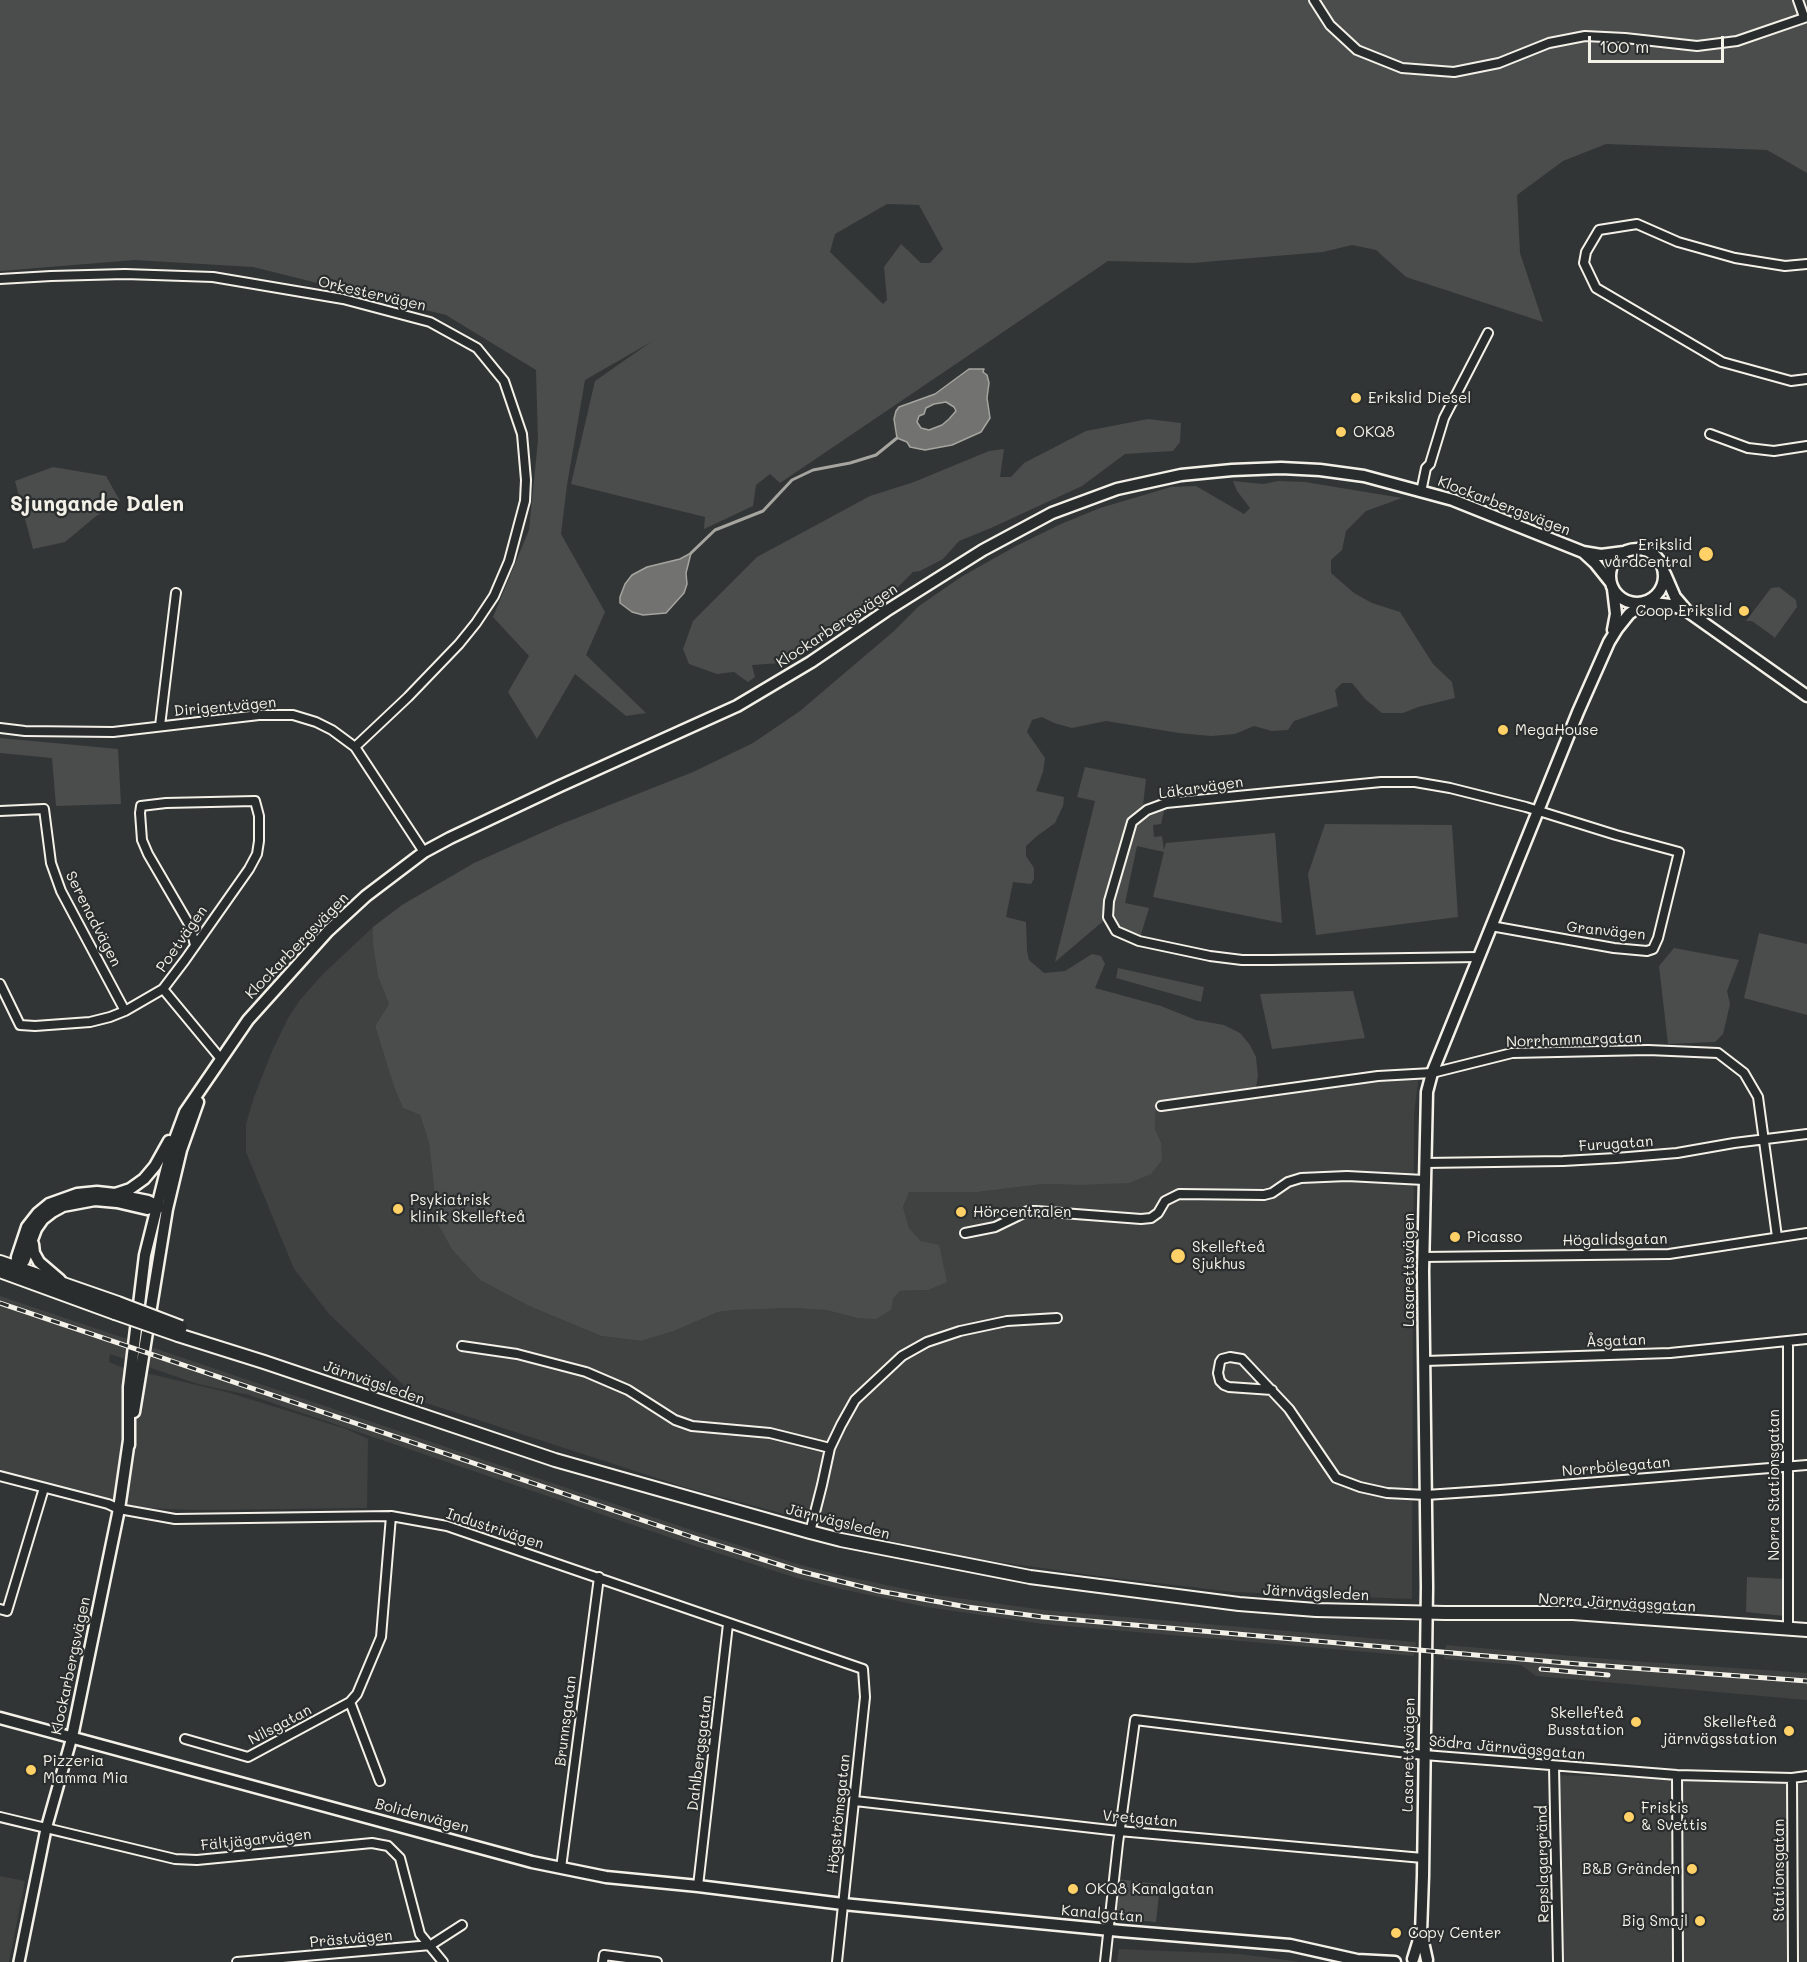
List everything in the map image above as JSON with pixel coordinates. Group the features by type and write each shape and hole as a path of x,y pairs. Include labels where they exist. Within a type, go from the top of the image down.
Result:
{"main road":[{"name":"Klockarbergsvägen","path":"162,1207 172,1147 186,1112 248,1020 328,931 366,896 424,852 450,838 737,706 811,662 886,611 983,550 1052,513 1118,489 1181,475 1281,468 1320,470 1364,476 1453,500 1583,552 1601,555 1624,552"},
{"path":"1687,611 1676,597 1661,562 1650,552 1640,549 1624,552 1613,563 1610,576 1618,596 1627,602 1670,605 1687,611 1807,696"},
{"name":"Klockarbergsvägen","path":"1583,552 1612,585"},
{"path":"1645,603 1660,591 1665,574"},
{"name":"Lasarettsvägen","path":"1609,642 1616,614 1612,585"},
{"name":"Lasarettsvägen","path":"1429,1961 1421,1933 1426,1612 1423,1257 1427,1092 1432,1073 1491,926 1609,642 1624,619 1645,603"},
{"name":"Klockarbergsvägen","path":"72,1737 119,1509 129,1445 129,1387 145,1255 206,1082"},
{"path":"115,1194 130,1189 144,1179 155,1166 186,1112"},
{"path":"16,1272 17,1257 27,1227 49,1204 77,1194 97,1192 148,1201 162,1207"},
{"path":"16,1272 24,1261 36,1229 43,1219 63,1206 95,1200 147,1209 162,1207"},
{"path":"32,1243 39,1262 65,1284"},
{"name":"Järnvägsleden","path":"0,1262 16,1272 264,1362 555,1460 841,1540 1030,1577 1153,1594 1317,1610 1426,1612"},
{"name":"Järnvägsleden","path":"0,1271 16,1272 65,1284 116,1308"},
{"name":"Norra Järnvägsgatan","path":"1426,1612 1573,1613 1807,1630"},
{"name":"Bolidenvägen","path":"0,1718 532,1862 606,1877 843,1904"},
{"name":"Kanalgatan","path":"843,1904 1290,1945 1358,1961 1395,1962"},
{"name":"Lasarettsvägen","path":"1410,1960 1421,1933"},
{"path":"1410,1960 1420,1958 1429,1961"}],"street":[{"path":"1314,0 1330,25 1357,50 1402,68 1454,72 1499,63 1549,43 1585,36 1697,46 1737,41 1806,17 1798,0"},
{"path":"1807,264 1785,266 1735,258 1678,242 1637,224 1599,230 1586,252 1584,263 1596,288 1722,362 1791,381 1807,379"},
{"name":"Orkestervägen","path":"0,279 125,274 213,277 343,299 430,322 477,348 504,381 522,434 526,480 525,501 509,561 494,596 476,623 408,697 355,747"},
{"path":"1421,492 1426,468 1430,464 1444,418 1488,333"},
{"path":"1710,434 1748,448 1774,451 1807,446"},
{"path":"160,726 176,593"},
{"name":"Dirigentvägen","path":"0,728 25,731 113,732 259,715 293,716 324,726 355,747 424,852"},
{"name":"Läkarvägen","path":"1479,957 1242,960 1210,956 1139,941 1116,931 1108,917 1109,902 1132,822 1147,810 1166,803 1381,782 1415,782 1450,788 1539,811"},
{"name":"Poetvägen","path":"0,984 20,1025 50,1026 90,1022 125,1011 163,989 195,945 249,869 257,854 259,816 255,801 166,803 141,806 142,840 190,926 195,945"},
{"name":"Serenadvägen","path":"0,811 44,809 51,863 61,891 125,1011"},
{"name":"Granvägen","path":"1491,926 1614,948 1647,951 1653,949 1666,911 1679,852 1539,811"},
{"path":"163,989 221,1059"},
{"name":"Norrhammargatan","path":"1161,1106 1378,1076 1432,1073 1512,1053 1648,1050 1719,1053 1744,1072 1758,1097 1777,1237"},
{"name":"Furugatan","path":"1425,1162 1563,1161 1616,1158 1677,1153 1807,1134"},
{"path":"965,1233 995,1227 1028,1211 1151,1218 1158,1213 1165,1201 1179,1194 1264,1195 1301,1178 1347,1176 1424,1180"},
{"name":"Högalidsgatan","path":"1423,1257 1669,1254 1807,1233"},
{"path":"810,1532 830,1448 855,1400 902,1356 927,1342 986,1325 1007,1321 1057,1318"},
{"name":"Åsgatan","path":"1425,1361 1670,1353 1807,1339"},
{"name":"Norra Stationsgatan","path":"1788,1341 1788,1629"},
{"path":"462,1346 526,1356 586,1372 627,1390 675,1420 692,1426 770,1433 830,1448"},
{"name":"Norrbölegatan","path":"1272,1390 1229,1387 1220,1381 1218,1373 1220,1362 1230,1357 1242,1359 1272,1390 1289,1409 1336,1478 1360,1487 1387,1493 1426,1495 1807,1465"},
{"name":"Industrivägen","path":"0,1476 108,1504 119,1509 175,1519 391,1516 447,1526 863,1668"},
{"path":"0,1609 7,1611 44,1488"},
{"path":"380,1781 350,1702 357,1694 381,1637 391,1516"},
{"name":"Brunnsgatan","path":"561,1868 599,1577"},
{"name":"Dahlbergsgatan","path":"698,1886 729,1624"},
{"name":"Högströmsgatan","path":"837,1962 865,1697 863,1668"},
{"name":"Nilsgatan","path":"185,1739 248,1757 350,1702"},
{"name":"Södra Järnvägsgatan","path":"1119,1831 1135,1720 1424,1755 1554,1766 1677,1775 1791,1778 1807,1776"},
{"name":"Klockarbergsvägen","path":"19,1962 46,1829 72,1737"},
{"name":"Repslagargränd","path":"1554,1766 1558,1962"},
{"path":"1677,1775 1678,1962"},
{"name":"Stationsgatan","path":"1791,1778 1793,1962"},
{"name":"Vretgatan","path":"855,1801 1119,1831 1423,1858"},
{"name":"Fältjägarvägen","path":"0,1817 175,1859 223,1858 361,1844 388,1846 399,1858 420,1934 443,1962"},
{"path":"1105,1962 1119,1831"},
{"name":"Prästvägen","path":"237,1962 271,1961 431,1945 462,1925"},
{"path":"603,1962 604,1955 657,1962"}],"shaded area":[{"path":"0,0 1807,0 1807,173 1767,150 1606,144 1563,161 1517,195 1520,253 1543,322 1406,277 1376,250 1352,245 1323,252 1193,263 1108,261 780,483 770,474 756,485 753,506 704,529 705,517 571,484 595,381 651,342 585,380 561,534 605,612 586,655 646,713 626,716 575,674 537,739 508,692 529,656 493,617 529,530 538,440 536,370 446,315 253,267 135,260 0,271","holes":["887,204 919,205 943,249 930,263 921,263 901,244 884,267 887,300 883,304 830,252 835,234"]},
{"path":"969,369 984,369 983,372 987,375 989,383 987,398 990,418 981,432 952,445 925,450 910,447 907,442 897,438 894,419 896,411 899,407 935,394","holes":["946,402 956,411 942,425 929,430 921,428 917,422 926,408 934,404"]},
{"path":"1148,419 1181,423 1180,442 1173,451 1125,454 1082,486 959,541 943,559 920,571 913,572 894,591 872,602 781,663 752,665 755,677 748,682 734,672 717,674 689,664 683,649 693,621 757,557 870,496 914,482 989,451 1004,449 1000,477 1011,477 1024,463 1086,431"},
{"path":"53,467 106,476 120,501 95,517 65,542 33,549 15,481"},
{"path":"1233,481 1263,484 1278,481 1305,482 1402,498 1366,511 1346,531 1342,550 1331,560 1331,573 1354,593 1372,603 1400,612 1433,664 1452,682 1455,698 1403,713 1382,713 1365,699 1352,683 1342,683 1335,690 1338,706 1294,721 1288,730 1272,731 1254,726 1235,734 1211,736 1106,721 1072,728 1042,717 1032,720 1027,732 1045,758 1036,791 1064,797 1063,806 1055,823 1026,846 1026,856 1034,868 1034,879 1031,884 1013,882 1006,917 1026,922 1029,960 1044,973 1065,971 1092,954 1101,956 1105,964 1095,988 1161,1006 1196,1020 1224,1025 1240,1033 1256,1057 1258,1076 1256,1087 1156,1102 1155,1129 1161,1142 1162,1160 1151,1174 1129,1183 1043,1184 978,1192 909,1192 903,1207 909,1228 921,1241 939,1245 947,1282 928,1290 900,1291 893,1299 891,1310 876,1319 857,1318 826,1310 792,1308 736,1310 718,1312 674,1331 641,1341 601,1336 529,1306 480,1280 452,1249 438,1224 429,1143 420,1115 403,1108 375,1026 389,1004 378,977 373,927 402,905 474,863 559,825 693,772 753,743 800,711 894,631 919,606 961,577 1016,546 1100,508 1171,487 1196,486 1244,514 1250,508 1237,491"},
{"path":"691,553 684,593 666,613 643,615 632,612 620,603 625,584 632,575 647,567 680,559"},
{"path":"1779,587 1796,600 1797,607 1774,639 1752,621 1746,621 1771,588"},
{"path":"0,738 118,749 121,804 56,806 52,758 0,753"},
{"path":"1085,767 1146,779 1142,814 1166,803 1161,824 1153,825 1154,837 1162,836 1164,850 1166,843 1275,833 1282,923 1153,897 1164,852 1137,846 1125,903 1149,908 1139,941 1116,931 1108,917 1055,962 1095,801 1077,797"},
{"path":"1325,824 1452,825 1458,917 1316,935 1308,874"},
{"name":"Skellefteå Sjukhus","path":"373,927 378,977 389,1004 375,1026 403,1108 420,1115 429,1143 438,1224 480,1280 529,1306 601,1336 641,1341 674,1331 718,1312 736,1310 792,1308 826,1310 857,1318 893,1299 900,1291 928,1290 921,1241 909,1228 903,1207 909,1192 978,1192 1043,1184 1079,1185 1161,1142 1155,1129 1156,1102 1256,1087 1420,1068 1414,1113 1412,1599 1234,1592 971,1558 858,1534 681,1486 420,1401 329,1314 294,1269 246,1152 246,1124 254,1097 288,1018 322,975"},
{"path":"1759,933 1807,944 1807,1015 1744,998"},
{"path":"1674,948 1739,960 1727,991 1730,1004 1723,1034 1715,1042 1668,1044 1659,966"},
{"path":"1118,968 1204,987 1201,1002 1116,978"},
{"path":"1353,991 1365,1038 1272,1049 1260,994"},
{"path":"0,1296 700,1533 844,1576 929,1594 1044,1610 1416,1642 1414,1656 1043,1624 926,1607 841,1589 797,1578 695,1546 249,1395 198,1384 110,1354 109,1362 121,1367 230,1393 346,1429 368,1439 367,1508 197,1510 142,1508 50,1486 0,1470"},
{"path":"1747,1577 1785,1579 1785,1616 1746,1612"},
{"path":"1446,1645 1807,1673 1807,1700 1536,1676 1521,1665 1444,1659"},
{"path":"1558,1775 1807,1784 1807,1962 1562,1962"},
{"path":"0,1876 25,1881 9,1962 0,1962"},
{"path":"1116,1879 1160,1884 1156,1922 1112,1918"},
{"path":"1119,1949 1240,1954 1301,1962 1117,1962"}],"waterway":[{"path":"691,553 715,530 763,511 792,480 813,470 876,455 897,438"}],"railway":[{"path":"0,1303 698,1539 799,1571 879,1591 967,1607 1043,1617 1578,1664 1807,1681"},
{"path":"1541,1669 1608,1675"}],"place":[{"name":"Erikslid Diesel","path":"1356,398"},
{"name":"OKQ8","path":"1341,432"},
{"name":"Erikslid vårdcentral","path":"1706,554"},
{"name":"Coop Erikslid","path":"1744,611"},
{"name":"MegaHouse","path":"1503,730"},
{"name":"Psykiatrisk klinik Skellefteå","path":"398,1209"},
{"name":"Hörcentralen","path":"961,1212"},
{"name":"Picasso","path":"1455,1237"},
{"name":"Skellefteå Sjukhus","path":"1178,1256"},
{"name":"Skellefteå Busstation","path":"1636,1722"},
{"name":"Skellefteå järnvägsstation","path":"1789,1731"},
{"name":"Pizzeria Mamma Mia","path":"31,1770"},
{"name":"Friskis & Svettis","path":"1629,1817"},
{"name":"B&B Gränden","path":"1692,1869"},
{"name":"OKQ8 Kanalgatan","path":"1073,1889"},
{"name":"Big Smajl","path":"1700,1921"},
{"name":"Copy Center","path":"1396,1933"}],"district":[{"name":"Sjungande Dalen","path":"97,505"}]}
